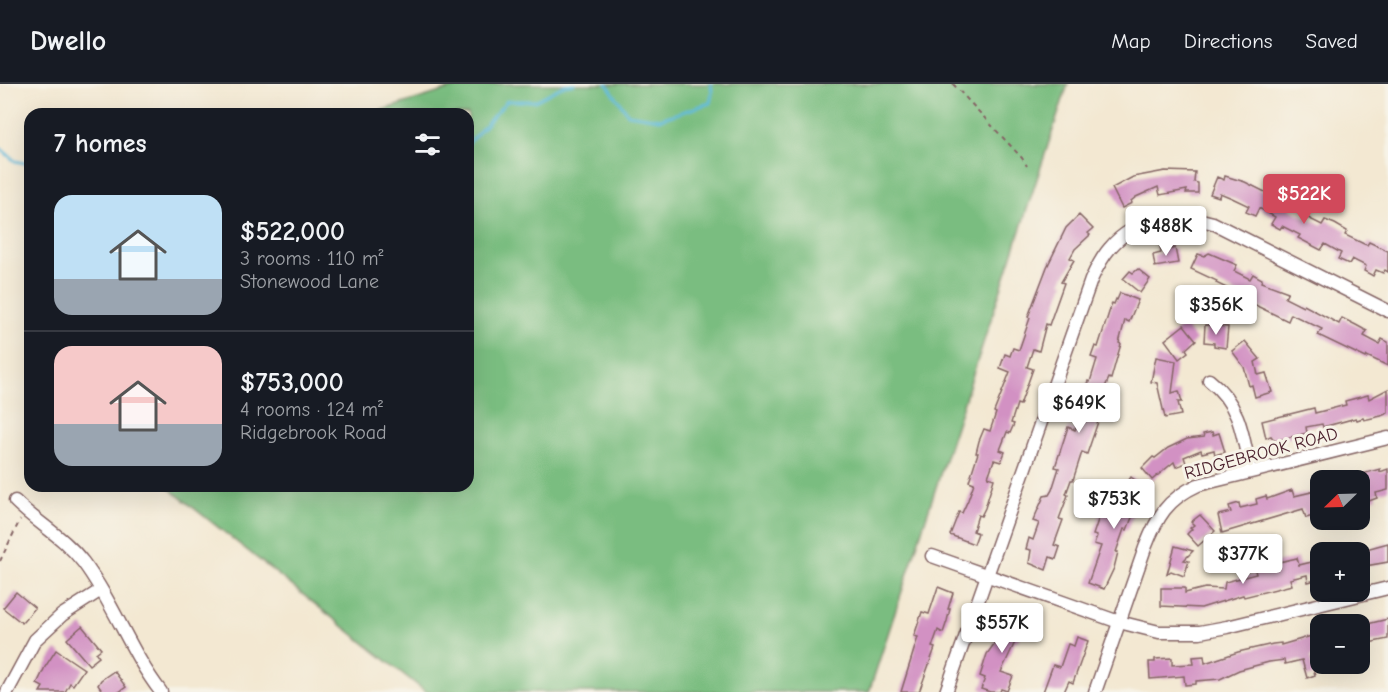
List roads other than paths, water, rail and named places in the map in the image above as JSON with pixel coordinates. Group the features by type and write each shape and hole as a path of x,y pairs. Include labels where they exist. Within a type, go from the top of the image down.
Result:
{"street":[{"path":"946,692 1091,280 1110,248 1127,234 1145,224 1163,219 1180,218 1213,223 1388,311"},
{"path":"1209,380 1229,399 1236,413 1250,471"},
{"name":"RIDGEBROOK ROAD","path":"1095,692 1153,527 1169,503 1182,492 1198,485 1388,438"},
{"path":"15,501 67,543 84,563 117,615 144,669 161,692"},
{"path":"932,556 1119,622 1160,632 1200,632 1388,588"},
{"path":"7,692 34,640 62,615 101,590"}],"waterway":[{"path":"474,137 507,101 535,101 565,85 574,84"},
{"path":"607,84 628,114 660,119 710,103 711,84"},
{"path":"0,148 15,161 24,163"}]}
